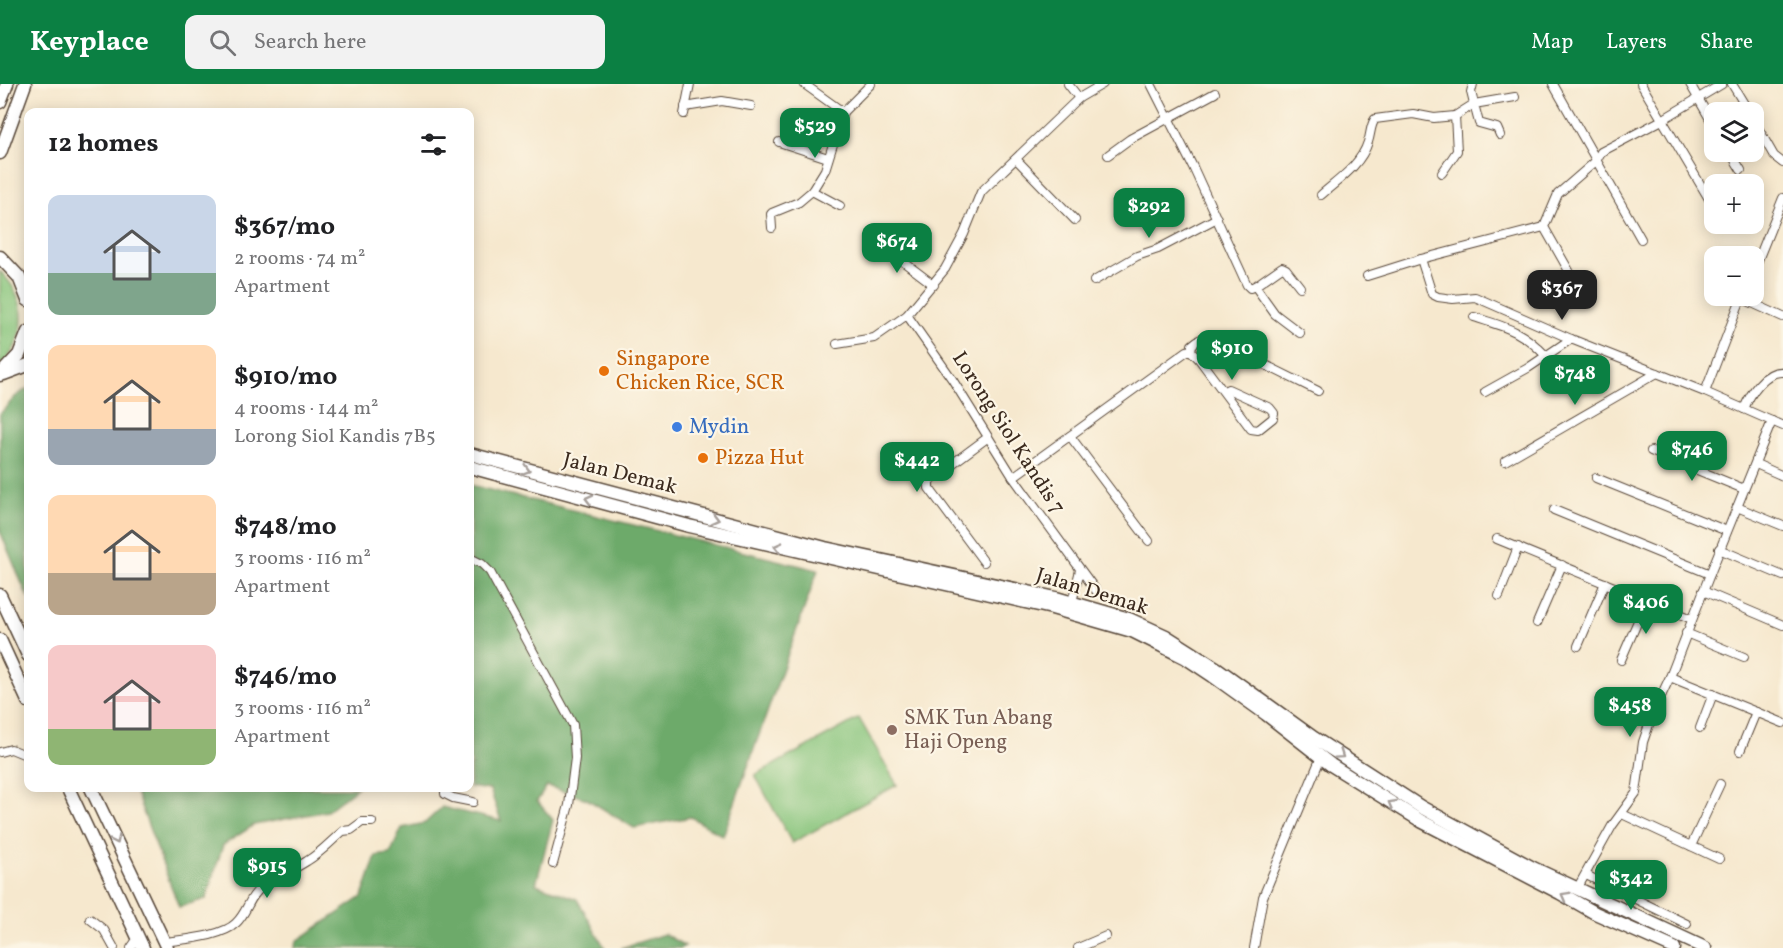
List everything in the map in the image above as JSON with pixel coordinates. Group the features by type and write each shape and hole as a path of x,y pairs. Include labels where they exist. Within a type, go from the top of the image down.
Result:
{"main road":[{"path":"0,102 7,84"},
{"path":"0,153 25,84"},
{"path":"2,257 24,283"},
{"path":"19,277 24,290"},
{"path":"0,375 19,355 24,342"},
{"path":"0,375 24,366"},
{"name":"Jalan Demak","path":"474,455 825,548 1072,602 1129,620 1166,636 1218,669 1314,738 1399,794 1478,840 1705,948"},
{"name":"Jalan Demak","path":"474,468 689,526 1052,608 1132,631 1186,658 1266,714 1321,757 1421,821 1595,913 1674,948"},
{"path":"0,595 24,647"},
{"path":"0,640 24,692"},
{"path":"70,792 137,945"},
{"path":"93,792 166,945"}],"street":[{"path":"690,84 684,111 722,101 751,106"},
{"path":"804,84 843,112"},
{"path":"772,228 772,213 799,202 812,191 825,170 843,112 871,84"},
{"path":"1068,84 1079,98"},
{"path":"837,344 874,338 908,315 945,269 964,234 981,192 1079,98 1103,84"},
{"path":"1151,84 1217,218 1247,285 1250,288 1256,286 1282,267 1300,287"},
{"path":"1473,84 1471,93 1479,123 1497,128 1500,135"},
{"path":"1553,84 1641,239"},
{"path":"1641,84 1704,191"},
{"path":"1690,84 1704,109"},
{"path":"1544,227 1558,194 1596,160 1601,152 1662,120 1722,84"},
{"path":"1732,84 1743,102"},
{"path":"1108,155 1116,148 1215,93"},
{"path":"1321,195 1356,162 1368,142 1372,122 1375,119 1413,114 1434,118 1455,116 1474,104 1515,97"},
{"path":"1442,173 1457,151 1455,116"},
{"path":"1764,138 1774,156 1783,163"},
{"path":"779,142 828,158"},
{"path":"1016,159 1075,220"},
{"path":"1736,162 1741,170"},
{"path":"812,191 840,206"},
{"path":"1764,246 1783,198"},
{"path":"1094,281 1137,256 1158,249 1217,218"},
{"path":"1367,276 1421,259 1544,227"},
{"path":"1544,227 1573,278"},
{"path":"876,241 934,285"},
{"path":"1421,259 1432,294 1438,297 1453,299 1475,297 1783,426"},
{"path":"1256,286 1273,312 1300,333"},
{"path":"1705,392 1738,306"},
{"path":"1760,306 1783,317"},
{"name":"Lorong Siol Kandis 7","path":"908,315 952,379 1012,477 1097,592"},
{"path":"1474,317 1510,329 1531,340 1546,356"},
{"path":"1224,392 1228,389 1235,391 1270,408 1274,413 1273,418 1254,431 1191,351 1192,345 1208,336 1318,391"},
{"path":"1485,392 1571,339"},
{"path":"1012,477 1177,357 1191,351"},
{"path":"1744,409 1750,396 1772,373 1783,372"},
{"path":"1505,461 1657,373"},
{"path":"1577,889 1612,826 1636,793 1643,742 1772,422"},
{"path":"1071,436 1149,541"},
{"path":"984,562 929,488 929,481 987,438"},
{"path":"1651,451 1744,489"},
{"path":"1756,465 1783,476"},
{"path":"1596,478 1727,531"},
{"path":"1737,507 1783,526"},
{"path":"1554,510 1710,574"},
{"path":"1497,539 1692,619"},
{"path":"1498,596 1518,547"},
{"path":"1719,549 1783,576"},
{"path":"474,560 490,572 573,725 575,758 569,805 553,864"},
{"path":"1537,623 1562,565"},
{"path":"1072,602 1080,570"},
{"path":"1578,646 1605,583"},
{"path":"1703,591 1783,625"},
{"path":"1621,660 1647,600"},
{"path":"1686,633 1744,657"},
{"path":"1670,677 1783,723"},
{"path":"1700,728 1713,694"},
{"path":"1740,751 1756,712"},
{"path":"0,752 11,748 24,754"},
{"path":"1254,948 1263,897 1321,757"},
{"path":"1691,846 1720,784"},
{"path":"444,792 448,797 473,801"},
{"path":"1622,814 1719,859"},
{"path":"166,945 235,925 253,894 263,886 309,860 343,831 351,830 362,822 372,822"},
{"path":"1586,874 1687,924"},
{"path":"90,919 104,930 114,948"},
{"path":"1078,948 1106,936"}],"green space":[{"path":"0,271 17,294 22,319 21,331 16,344 0,367"},
{"path":"24,391 24,588 0,531 0,414"},
{"path":"474,486 818,570 723,836 691,817 634,828 587,799 547,786 537,801 553,820 536,884 577,899 605,948 295,948 297,941 362,897 376,856 390,854 402,828 425,823 442,807 501,821 490,790 474,788"},
{"path":"859,718 897,785 792,843 755,775"},
{"path":"352,792 327,811 254,825 223,845 206,899 179,907 136,793"},
{"path":"664,934 685,946 680,948 621,948"}],"place":[{"name":"Singapore Chicken Rice, SCR","path":"604,371"},
{"name":"Mydin","path":"677,427"},
{"name":"Pizza Hut","path":"703,458"},
{"name":"SMK Tun Abang Haji Openg","path":"892,730"}]}
